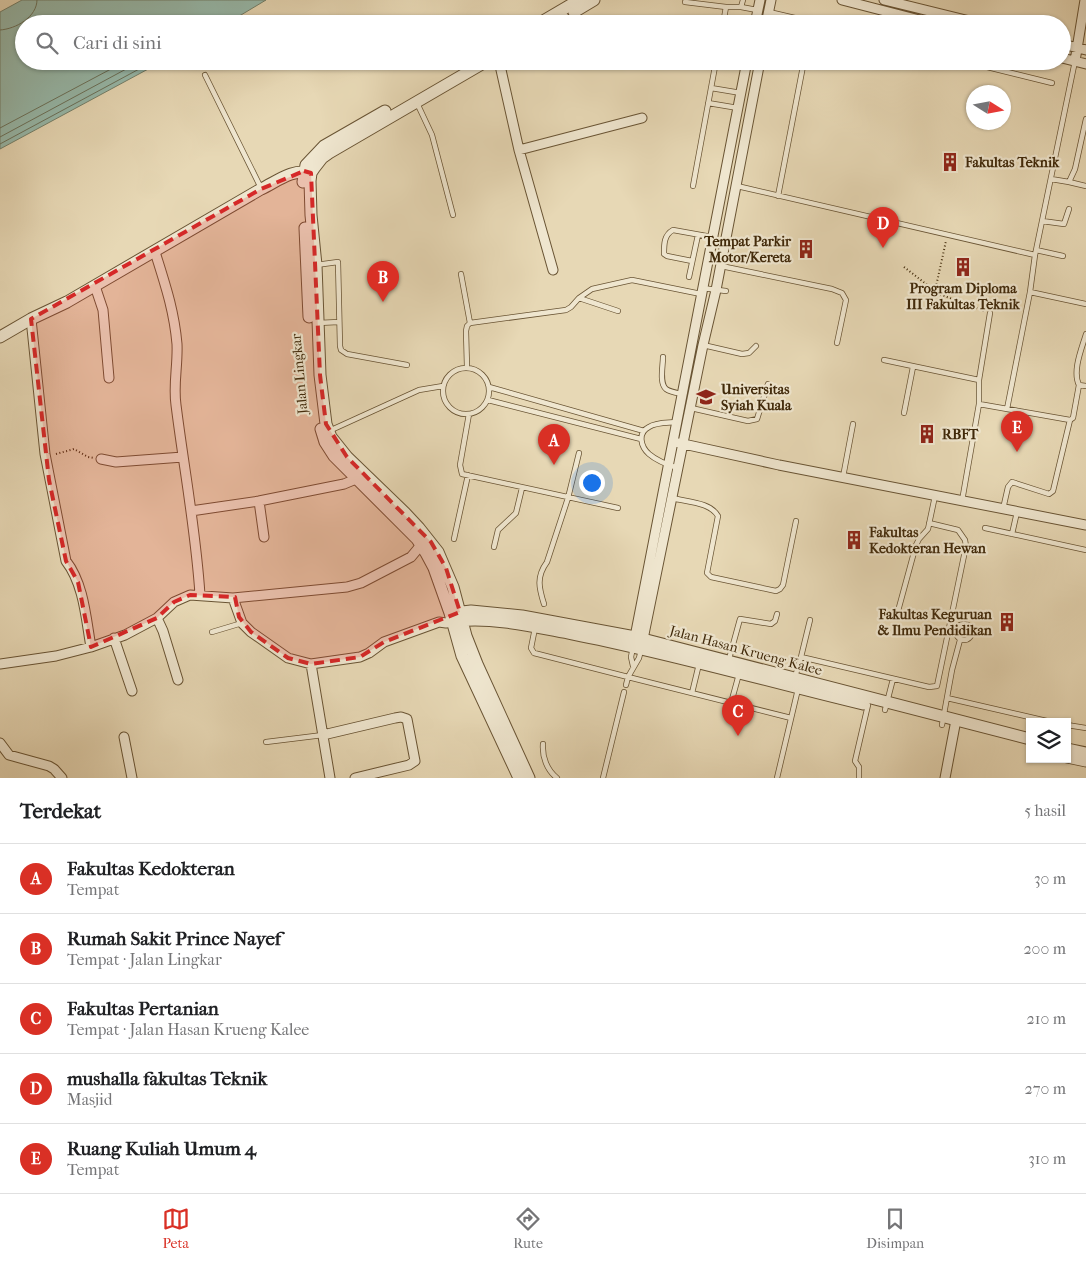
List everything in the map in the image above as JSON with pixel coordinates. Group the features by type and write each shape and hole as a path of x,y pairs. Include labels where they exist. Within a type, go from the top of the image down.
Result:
{"street":[{"path":"553,15 579,0"},
{"path":"573,15 594,0"},
{"path":"757,15 760,0"},
{"path":"768,15 771,0"},
{"path":"842,0 900,15"},
{"path":"884,0 948,15"},
{"path":"1075,61 1085,0"},
{"path":"758,10 769,12"},
{"path":"1071,47 1086,50"},
{"path":"1071,60 1086,64"},
{"path":"308,172 309,160 324,146 456,70"},
{"path":"0,337 31,319 67,302 261,189 293,173 308,172 329,153 471,70"},
{"path":"501,70 519,150 553,270"},
{"path":"638,643 676,422 745,70"},
{"path":"638,643 684,444 703,345 721,266 758,70"},
{"path":"741,93 753,95"},
{"path":"738,108 750,110"},
{"path":"519,150 642,118"},
{"name":"Jalan Lingkar","path":"308,172 303,190 311,266 313,385 318,422 330,450 421,545 434,568 456,617 462,656 519,778"},
{"path":"723,184 736,186"},
{"path":"155,252 170,296 173,314 177,345 175,403 197,551 200,595"},
{"path":"311,266 317,323 321,397 329,431 336,444 347,457 405,513 431,542 446,568 456,617 529,778"},
{"path":"95,286 103,310 109,378"},
{"path":"31,319 45,454 66,561 78,582 91,647"},
{"path":"673,442 843,478 1086,525"},
{"path":"45,454 56,454"},
{"path":"101,459 116,462 183,457"},
{"path":"191,510 259,501 344,484 356,479"},
{"path":"259,501 264,538"},
{"path":"0,664 56,656 91,647 125,635 157,618 174,602 190,595 234,598 361,584 411,557 421,545"},
{"path":"234,598 242,623 263,641 288,658 310,664 360,657 384,642 456,617"},
{"name":"Jalan Hasan Krueng Kalee","path":"456,617 522,616 798,682 942,721 1026,738"},
{"name":"Jalan Hasan Krueng Kalee","path":"456,617 638,643 699,664 728,666 739,674 798,682 868,705 886,706"},
{"path":"157,618 163,631 178,680"},
{"path":"114,638 132,691"},
{"path":"310,664 330,778"},
{"path":"323,735 395,718 401,717 407,720 415,761 409,765 355,778"},
{"path":"945,778 955,724"},
{"name":"Jalan Hasan Krueng Kalee","path":"955,724 1026,746"},
{"path":"124,737 132,778"},
{"path":"0,744 9,755 49,766 62,778"},
{"path":"1071,749 1086,753"},
{"path":"1071,758 1086,761"}],"lane":[{"path":"741,7 743,0"},
{"path":"685,2 758,10"},
{"path":"725,15 726,7"},
{"path":"769,12 781,15"},
{"path":"1007,409 1030,292 1035,252 1075,61"},
{"path":"693,186 714,70"},
{"path":"778,196 802,70"},
{"path":"999,70 1052,83"},
{"path":"205,75 261,189"},
{"path":"711,88 741,93"},
{"path":"417,101 432,135 453,215"},
{"path":"708,103 738,108"},
{"path":"1069,182 1075,169 1086,119"},
{"path":"1051,179 1086,186"},
{"path":"736,186 947,234 1063,256"},
{"path":"1042,220 1062,225 1066,223 1069,209"},
{"path":"692,261 667,256 664,251 668,233 673,230 712,238"},
{"path":"689,277 698,235"},
{"path":"311,266 338,262 338,322 341,350 347,354 407,365"},
{"path":"721,266 832,290 842,294 846,300 837,343"},
{"path":"461,274 470,323 467,326 466,332 466,367"},
{"path":"470,323 566,310 571,308 579,298 592,288 632,280 702,291 716,290 726,292"},
{"path":"1030,292 1086,304"},
{"path":"579,298 618,311"},
{"path":"962,501 979,404 979,380 990,313"},
{"path":"317,323 338,322"},
{"path":"1003,509 1008,487 1012,482 1049,494 1053,491 1070,420 1073,418 1079,385 1077,369 1086,334"},
{"path":"703,345 742,354 749,353 756,346"},
{"path":"663,357 662,376 664,388 682,394"},
{"path":"884,360 979,380"},
{"path":"904,413 913,367"},
{"path":"459,368 474,369 486,379 489,387 488,400 477,412 469,414 454,412 448,407 442,393 443,386 446,378 459,368"},
{"path":"691,408 748,420 757,419 768,384"},
{"path":"1079,385 1086,386"},
{"path":"329,431 419,390 443,386"},
{"path":"489,387 644,431"},
{"path":"488,400 641,439"},
{"path":"979,404 1070,420"},
{"path":"469,414 460,465 462,474 618,508"},
{"path":"678,468 650,455 642,445 641,439 644,431 649,427 676,422 688,423"},
{"path":"843,478 853,424"},
{"path":"544,604 538,582 541,570 547,562 568,498 579,453"},
{"path":"454,539 468,475"},
{"path":"494,547 498,530 516,513 522,488"},
{"path":"898,611 916,545 928,529 930,523 935,496"},
{"path":"672,498 708,507 715,510 718,516 706,572 710,577 776,590 780,589 783,585 796,521"},
{"path":"1012,534 1017,512"},
{"path":"801,657 929,687 937,686 966,546 958,530 930,523"},
{"path":"985,528 1086,550"},
{"path":"728,666 740,619 771,624 775,622 777,614"},
{"path":"777,778 810,620"},
{"path":"212,632 242,623"},
{"path":"535,627 531,648 534,652 791,718"},
{"path":"942,721 960,640"},
{"path":"626,685 633,666 639,658 638,643"},
{"path":"633,666 631,657 638,643"},
{"path":"692,693 699,664"},
{"path":"731,703 739,674"},
{"path":"886,706 893,679"},
{"path":"603,778 624,692"},
{"path":"947,698 1034,718"},
{"path":"859,778 859,767 855,761 868,705"},
{"path":"1071,726 1086,728"},
{"path":"266,742 323,735"},
{"path":"543,744 542,752 551,773 557,778"}],"path":[{"path":"935,292 947,234"},
{"path":"904,267 935,292 990,313"},
{"path":"56,454 74,449 88,457 101,459"}],"highlighted area":[{"path":"304,171 311,173 320,375 326,424 347,457 431,542 446,568 460,612 384,642 360,657 311,664 288,658 251,632 239,617 235,597 190,595 174,602 157,618 91,647 78,582 66,561 49,480 31,319 261,189"}],"water":[{"path":"22,0 266,0 241,15 15,15 15,70 146,70 0,149 0,12"}],"place":[{"name":"Fakultas Teknik","path":"950,162"},
{"name":"mushalla fakultas Teknik","path":"883,248"},
{"name":"Tempat Parkir Motor/Kereta","path":"806,249"},
{"name":"Program Diploma III Fakultas Teknik","path":"963,267"},
{"name":"Rumah Sakit Prince Nayef","path":"383,302"},
{"name":"Universitas Syiah Kuala","path":"706,397"},
{"name":"RBFT","path":"927,434"},
{"name":"Ruang Kuliah Umum 4","path":"1017,452"},
{"name":"Fakultas Kedokteran","path":"554,465"},
{"name":"Fakultas Kedokteran Hewan","path":"854,540"},
{"name":"Fakultas Keguruan & Ilmu Pendidikan","path":"1007,622"},
{"name":"Fakultas Pertanian","path":"738,736"}]}
